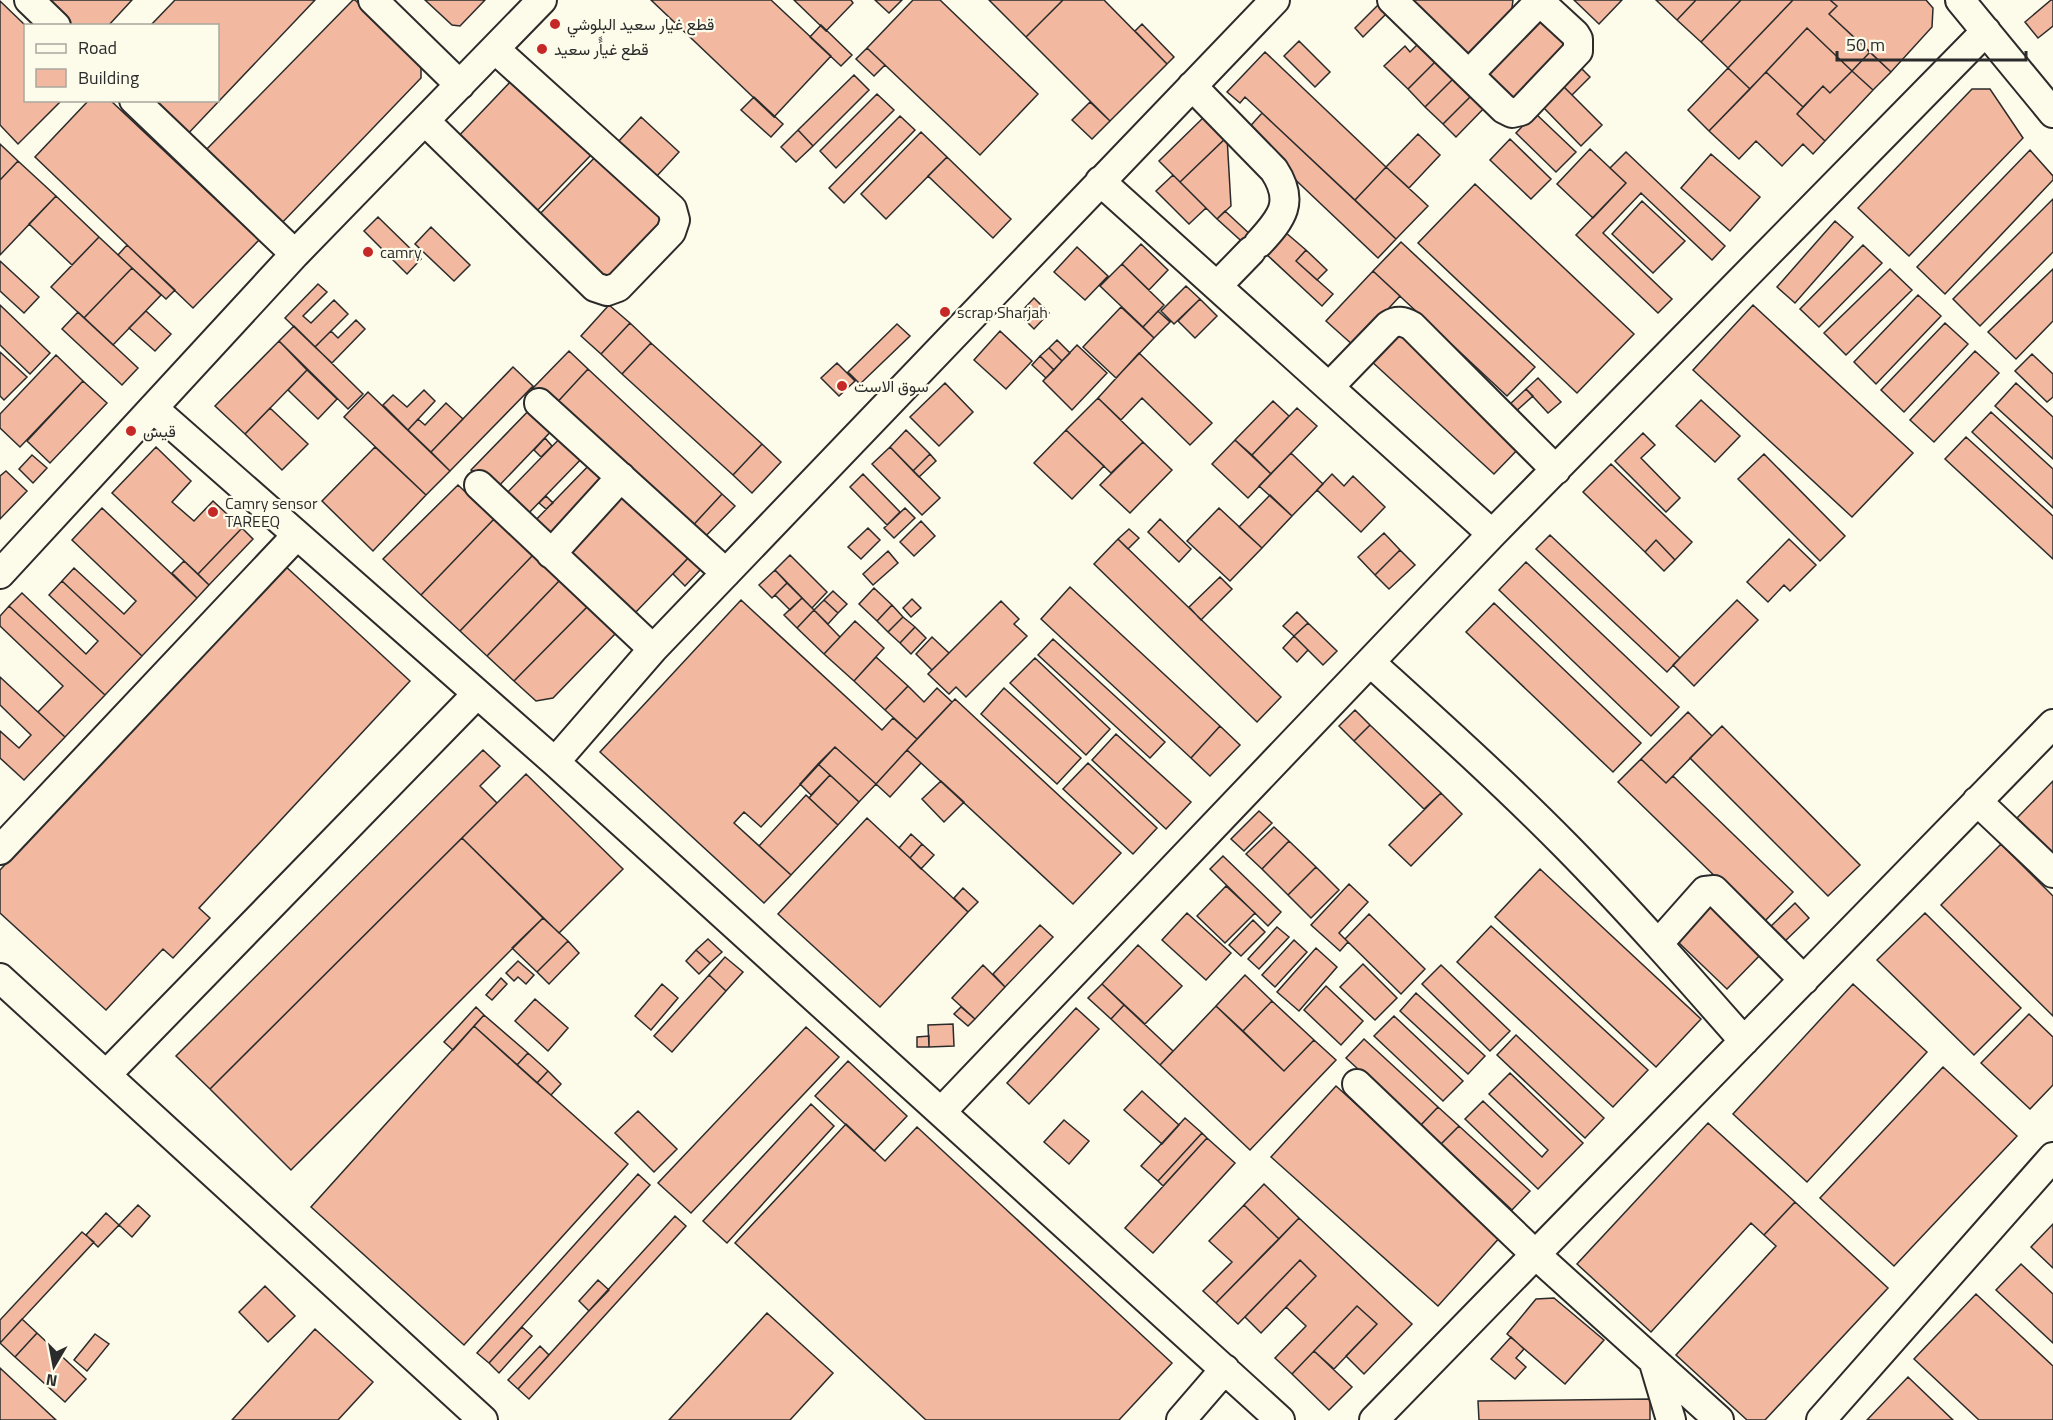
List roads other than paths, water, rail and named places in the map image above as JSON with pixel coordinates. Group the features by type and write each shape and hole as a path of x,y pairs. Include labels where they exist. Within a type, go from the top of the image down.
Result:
{"street":[{"path":"29,0 54,24"},
{"path":"373,0 460,85"},
{"path":"0,574 295,254 542,0"},
{"path":"555,762 653,649 1275,0"},
{"path":"1392,0 1504,110 1521,111 1575,56 1579,45 1575,34 1539,1 1468,74"},
{"path":"1960,0 2053,113"},
{"path":"941,1112 1492,534 1986,31"},
{"path":"424,122 595,287 607,291 618,287 671,232 675,220 672,209 495,49"},
{"path":"1192,86 1274,170 1285,190 1283,213 1278,223 1217,286"},
{"path":"136,102 295,254"},
{"path":"1100,181 1492,534"},
{"path":"1329,387 1389,325 1400,321 1406,322 1556,470"},
{"path":"539,403 726,573"},
{"path":"153,408 555,762 1280,1420"},
{"path":"551,554 621,477"},
{"path":"479,485 653,649"},
{"path":"0,850 297,535"},
{"path":"1370,662 1470,752 1550,831 1658,944 1744,1041"},
{"path":"106,1076 477,694"},
{"path":"1374,1420 1403,1407 1536,1254 2053,724"},
{"path":"1977,801 2053,873"},
{"path":"1658,944 1705,891 1714,890 1804,980"},
{"path":"0,978 483,1420"},
{"path":"1357,1084 1536,1254 1719,1420"},
{"path":"1821,1420 2050,1166"},
{"path":"1653,1361 1671,1420"},
{"path":"1181,1420 1225,1369"}],"place":[{"name":"قطع غيار سعيد البلوشي","path":"555,24"},
{"name":"قطع غياًًر سعيد","path":"542,49"},
{"name":"camry","path":"368,252"},
{"name":"scrap Sharjah","path":"945,312"},
{"name":"سوق الاست","path":"842,386"},
{"name":"قيس","path":"131,431"},
{"name":"Camry sensor TAREEQ","path":"213,512"}]}
